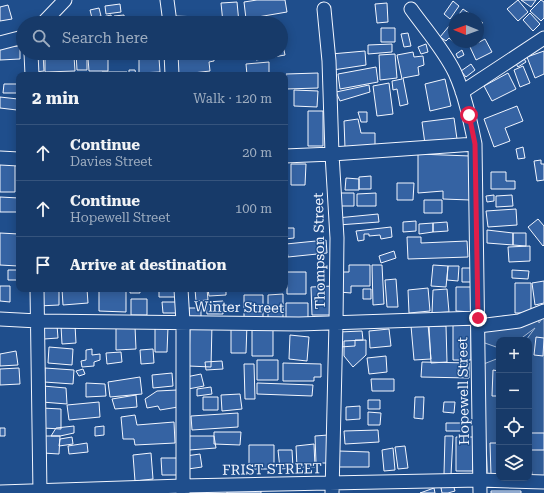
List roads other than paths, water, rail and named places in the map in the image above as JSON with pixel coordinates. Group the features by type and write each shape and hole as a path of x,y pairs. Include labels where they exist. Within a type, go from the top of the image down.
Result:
{"street":[{"path":"50,16 65,0"},
{"path":"167,0 169,16"},
{"name":"Thompson Street","path":"324,9 330,61 336,238 336,322 332,488"},
{"name":"Hopewell Street","path":"411,9 445,56 455,73 462,92 475,144 480,487"},
{"path":"462,92 544,38"},
{"path":"0,43 16,39"},
{"path":"31,60 32,72"},
{"path":"172,60 172,72"},
{"path":"288,156 475,144"},
{"path":"0,158 16,159"},
{"path":"37,292 40,492"},
{"path":"181,292 183,490"},
{"name":"Winter Street","path":"0,319 38,321 299,324 336,322 478,322 519,321 544,311"},
{"name":"FRIST STREET","path":"0,492 480,487 544,482"}]}
